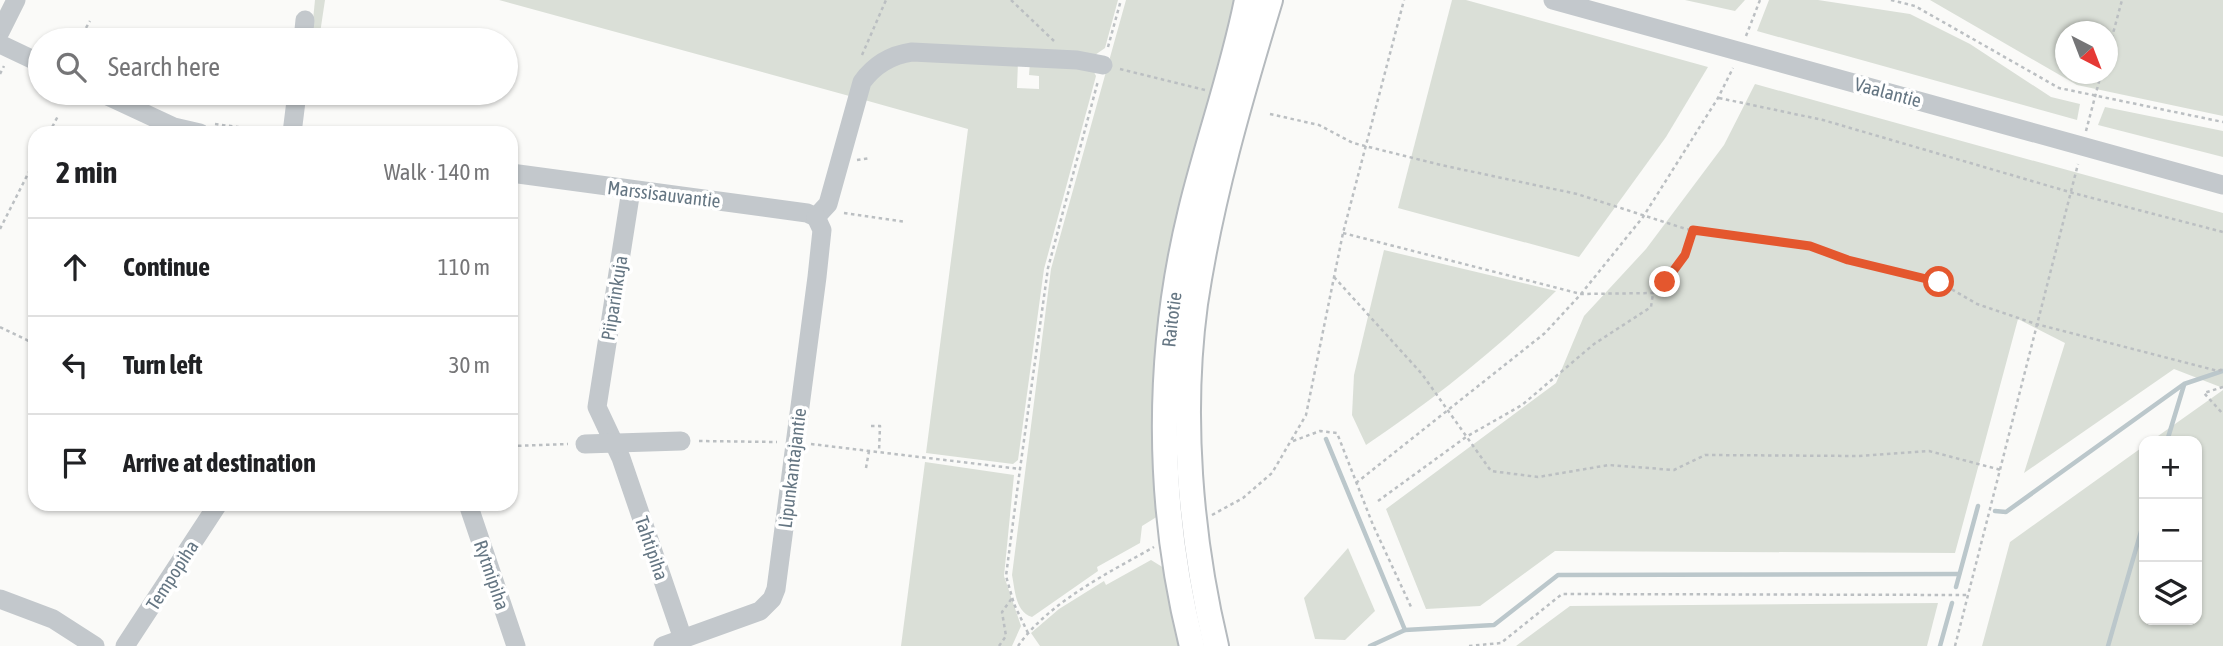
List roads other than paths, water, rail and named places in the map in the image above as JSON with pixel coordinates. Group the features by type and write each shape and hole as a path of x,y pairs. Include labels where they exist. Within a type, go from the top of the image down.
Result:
{"main road":[{"name":"Raitotie","path":"1192,646 1165,477 1164,393 1170,309 1191,211 1247,0"},
{"name":"Raitotie","path":"1216,646 1207,611 1193,496 1188,396 1195,304 1212,215 1270,0"}],"street":[{"path":"0,32 16,0"},
{"name":"Vaalantie","path":"1553,0 2223,185"},
{"path":"0,44 28,57"},
{"path":"816,217 828,204 862,82 869,73 888,59 912,52 1077,60 1103,65"},
{"path":"127,105 172,126"},
{"path":"293,126 296,105"},
{"name":"Marssisauvantie","path":"518,174 807,212 816,217"},
{"name":"Piiparinkuja","path":"597,407 631,190"},
{"name":"Lipunkantajantie","path":"663,646 760,611 772,599 822,230 816,217"},
{"name":"Tahtipiha","path":"597,407 617,451 683,639"},
{"path":"585,444 617,451 681,441"},
{"name":"Tempopiha","path":"125,646 213,511"},
{"name":"Rytmipiha","path":"470,511 516,646"},
{"path":"0,599 53,619 95,646"}],"waterway":[{"path":"1995,511 2006,512 2184,384 2223,371"},
{"path":"2169,436 2184,385"},
{"path":"1326,439 1405,630"},
{"path":"1956,587 1978,506"},
{"path":"2108,646 2139,538"},
{"path":"1370,646 1405,630 1494,625 1558,575 1959,574"},
{"path":"1940,646 1952,603"}]}
